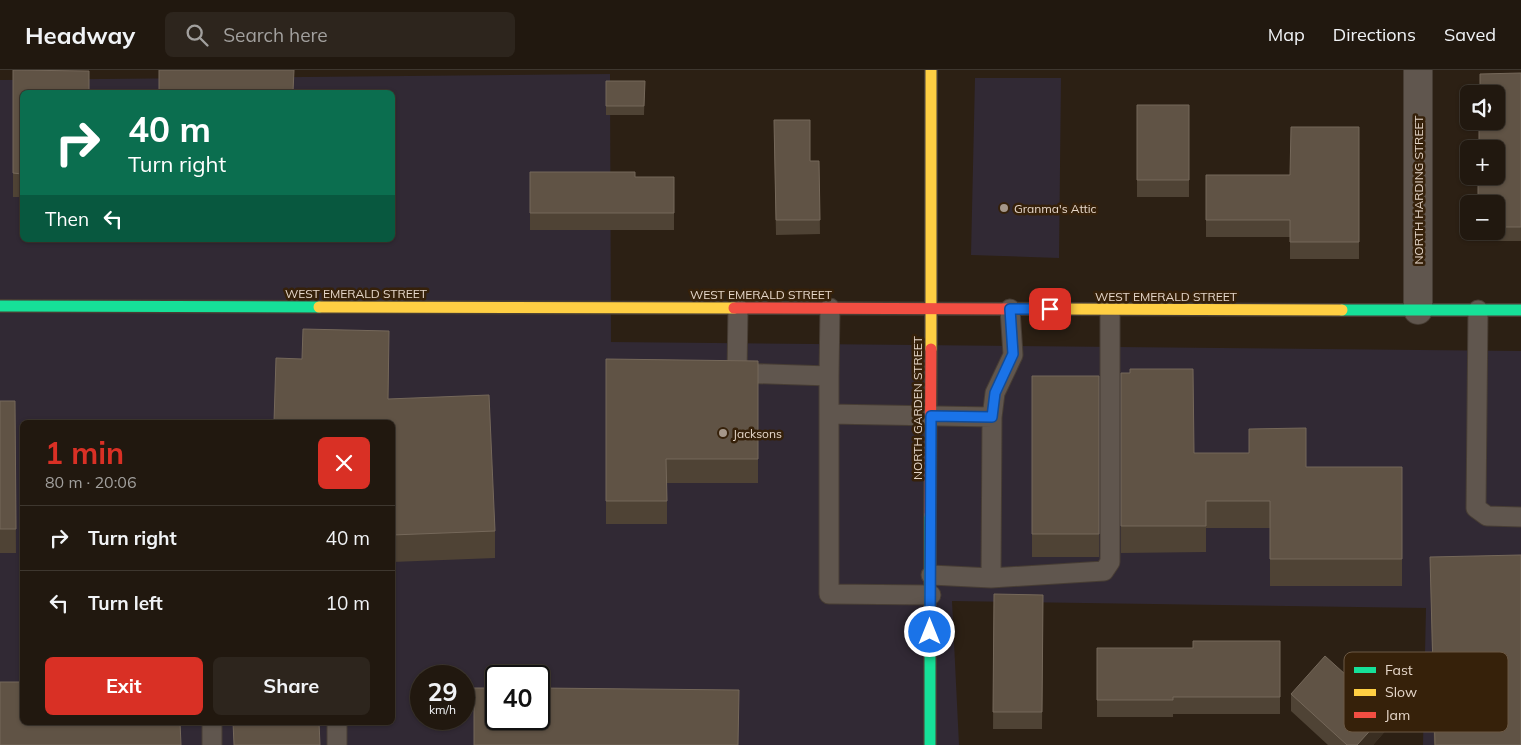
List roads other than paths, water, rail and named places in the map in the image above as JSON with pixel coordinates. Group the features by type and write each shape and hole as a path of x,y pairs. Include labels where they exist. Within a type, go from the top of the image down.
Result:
{"street":[{"name":"NORTH GARDEN STREET","path":"930,745 931,70"},
{"name":"NORTH HARDING STREET","path":"1418,70 1418,310"},
{"name":"WEST EMERALD STREET","path":"0,306 1521,310"}],"lane":[{"path":"738,308 737,373 829,376"},
{"path":"830,308 830,594 931,595"},
{"path":"991,578 992,417 995,393 1013,354 1010,309"},
{"path":"931,575 991,578 1104,571 1110,562 1110,309"},
{"path":"1478,310 1476,508 1487,516 1521,517"},
{"path":"829,414 992,417"},
{"path":"212,725 212,745"},
{"path":"337,725 337,745"}],"place":[{"name":"Granma's Attic","path":"1004,208"},
{"name":"Jacksons","path":"723,433"}]}
